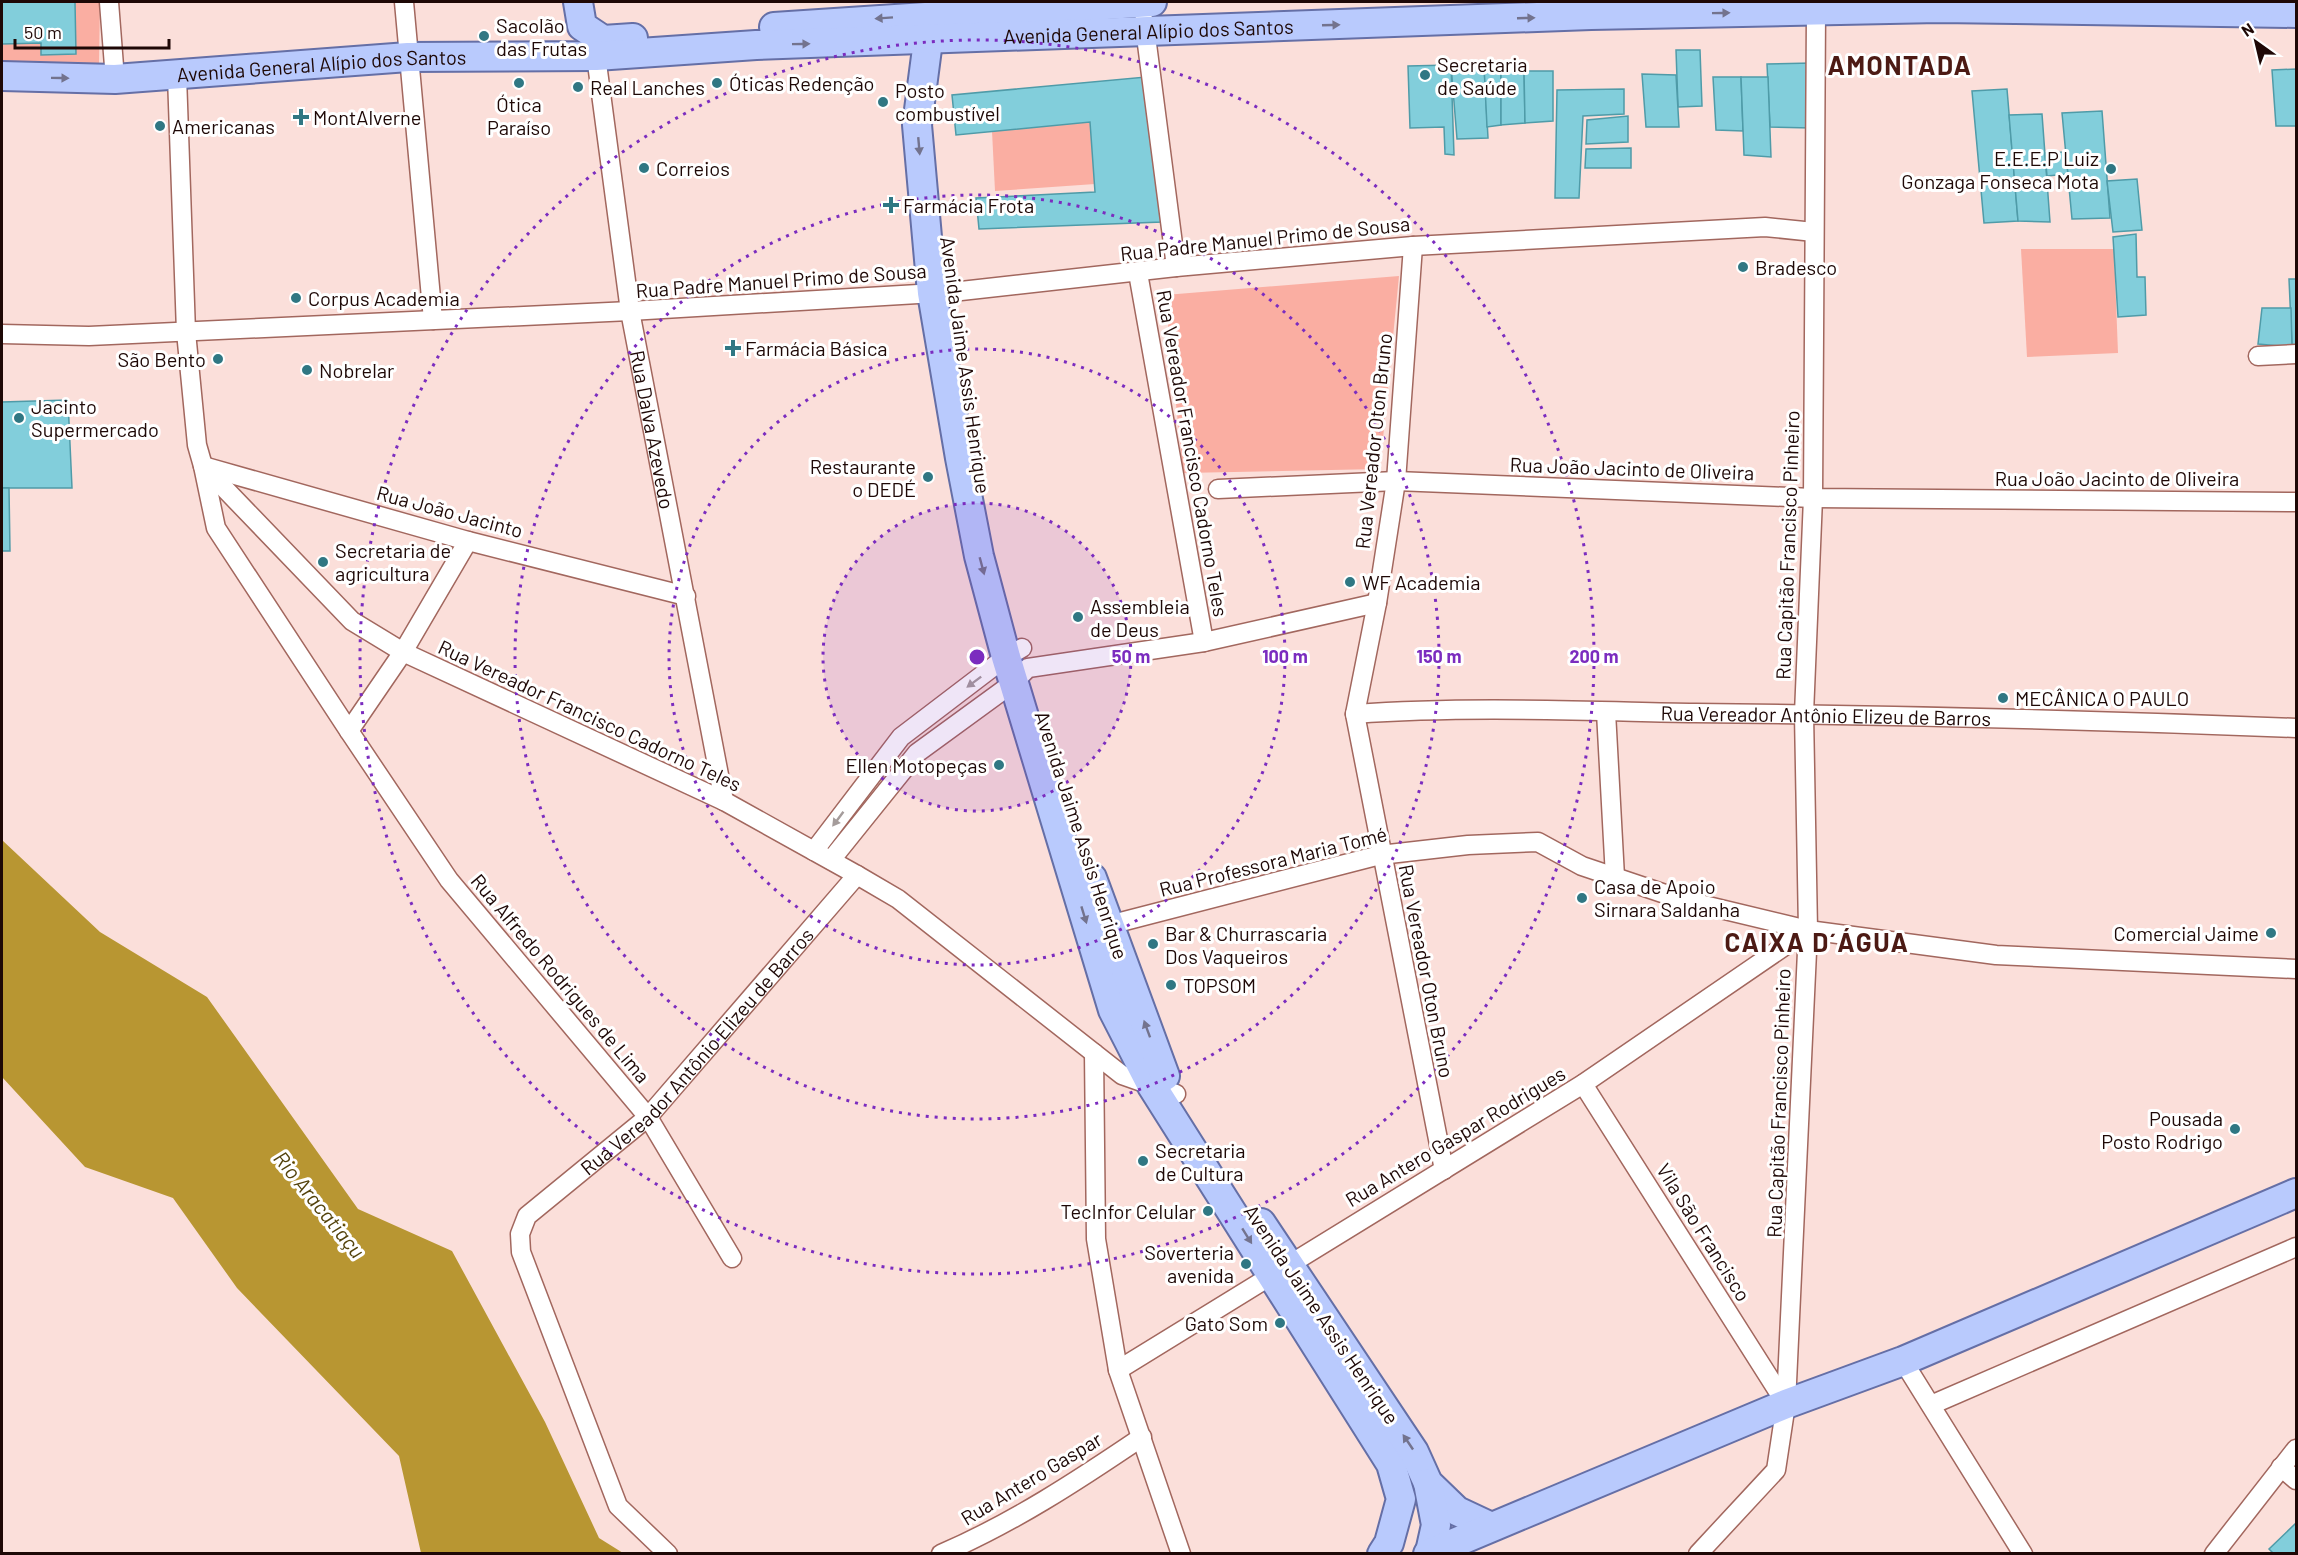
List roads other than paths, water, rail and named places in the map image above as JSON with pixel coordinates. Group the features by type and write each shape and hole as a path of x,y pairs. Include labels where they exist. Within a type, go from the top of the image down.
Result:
{"main road":[{"name":"Avenida General Alípio dos Santos","path":"580,14 603,40 1152,2"},
{"name":"Avenida General Alípio dos Santos","path":"2,76 115,79 408,57 596,56 756,45 926,19 1145,32 1591,8 1816,12 1939,5 2296,13"},
{"name":"Avenida Jaime Assis Henrique","path":"926,19 921,87 936,124 942,292 1017,664 1162,1071 1164,1090 1280,1269 1414,1452 1428,1483 1457,1511 1489,1526"},
{"path":"1017,664 1113,1010 1164,1090"},
{"path":"1430,1553 1489,1526 1786,1404 1903,1361 2296,1193"},
{"path":"1280,1269 1391,1464 1401,1499 1415,1530 1430,1553"},
{"path":"1428,1483 1436,1525 1430,1553"},
{"path":"1382,1554 1389,1543 1401,1499"}],"street":[{"path":"109,2 115,79"},
{"path":"404,2 433,320"},
{"name":"Rua Vereador Francisco Cadorno Teles","path":"1142,2 1176,267"},
{"name":"Rua Capitão Francisco Pinheiro","path":"1698,1554 1776,1470 1786,1404 1808,930 1804,714 1813,498 1816,12"},
{"name":"Rua Dalva Azevedo","path":"596,56 630,311 724,801"},
{"path":"177,76 186,332 196,445 202,466"},
{"name":"Rua Padre Manuel Primo de Sousa","path":"2,334 89,336 630,311 942,292 1138,273 1176,267 1413,246 1765,227 1814,232"},
{"name":"Rua Vereador Oton Bruno","path":"1413,246 1396,481 1377,603 1355,714 1380,855 1444,1170"},
{"name":"Rua Vereador Francisco Cadorno Teles","path":"1138,273 1204,642"},
{"path":"2258,356 2296,354"},
{"name":"Rua Vereador Francisco Cadorno Teles","path":"202,466 352,621 403,652 724,801 857,875 898,899 1122,1075 1164,1090"},
{"name":"Rua João Jacinto","path":"202,466 468,541 686,596"},
{"name":"Rua Alfredo Rodrigues de Lima","path":"202,466 216,528 349,731 449,880 648,1117 732,1258"},
{"name":"Rua João Jacinto de Oliveira","path":"1218,489 1396,481 1813,498 2296,502"},
{"path":"349,731 403,652 468,541"},
{"path":"814,851 901,737 1017,664 1204,642 1377,603"},
{"path":"831,861 918,753 1017,664"},
{"name":"Rua Vereador Antônio Elizeu de Barros","path":"1355,714 1426,709 1804,714 2056,719 2296,728"},
{"path":"1606,712 1615,877"},
{"name":"Rua Professora Maria Tomé","path":"1109,925 1380,855 1468,845 1538,842 1582,866 1683,900 1808,930 1996,955 2296,969"},
{"name":"Rua Vereador Antônio Elizeu de Barros","path":"668,1554 618,1506 521,1252 520,1234 527,1216 648,1117 857,875"},
{"name":"Rua Antero Gaspar Rodrigues","path":"1118,1370 1583,1084 1808,930"},
{"path":"1094,1053 1096,1239 1118,1370 1181,1554"},
{"name":"Vila São Francisco","path":"1583,1084 1786,1404"},
{"path":"1931,1406 2296,1247"},
{"path":"1903,1361 2023,1554"},
{"name":"Rua Antero Gaspar","path":"940,1554 985,1535 1054,1496 1142,1437"},
{"path":"2214,1554 2296,1449"},
{"path":"2281,1467 2296,1480"}],"water":[{"name":"Rio Aracatiaçu","path":"2,840 100,932 207,997 358,1209 452,1251 545,1422 599,1538 623,1553 421,1553 399,1456 237,1288 173,1198 85,1167 2,1077"}],"place":[{"name":"Sacolão das Frutas","path":"484,36"},
{"name":"Secretaria de Saúde","path":"1425,75"},
{"name":"Ótica Paraíso","path":"519,83"},
{"name":"Óticas Redenção","path":"717,83"},
{"name":"Real Lanches","path":"578,87"},
{"name":"Posto combustível","path":"883,102"},
{"name":"MontAlverne","path":"301,117"},
{"name":"Americanas","path":"160,126"},
{"name":"Correios","path":"644,168"},
{"name":"E.E.E.P Luiz Gonzaga Fonseca Mota","path":"2111,169"},
{"name":"Farmácia Frota","path":"891,205"},
{"name":"Bradesco","path":"1743,267"},
{"name":"Corpus Academia","path":"296,298"},
{"name":"Farmácia Básica","path":"733,348"},
{"name":"São Bento","path":"218,359"},
{"name":"Nobrelar","path":"307,370"},
{"name":"Jacinto Supermercado","path":"19,418"},
{"name":"Restaurante o DEDÉ","path":"928,477"},
{"name":"Secretaria de agricultura","path":"323,562"},
{"name":"WF Academia","path":"1350,582"},
{"name":"Assembleia de Deus","path":"1078,617"},
{"name":"MECÂNICA O PAULO","path":"2003,698"},
{"name":"Ellen Motopeças","path":"999,765"},
{"name":"Casa de Apoio Sirnara Saldanha","path":"1582,898"},
{"name":"Comercial Jaime","path":"2271,933"},
{"name":"Bar & Churrascaria Dos Vaqueiros","path":"1153,944"},
{"name":"TOPSOM","path":"1171,985"},
{"name":"Pousada Posto Rodrigo","path":"2235,1129"},
{"name":"Secretaria de Cultura","path":"1143,1161"},
{"name":"TecInfor Celular","path":"1208,1211"},
{"name":"Soverteria avenida","path":"1246,1264"},
{"name":"Gato Som","path":"1280,1323"}],"district":[{"name":"AMONTADA","path":"1900,64"},
{"name":"CAIXA D´ÁGUA","path":"1817,941"}]}
